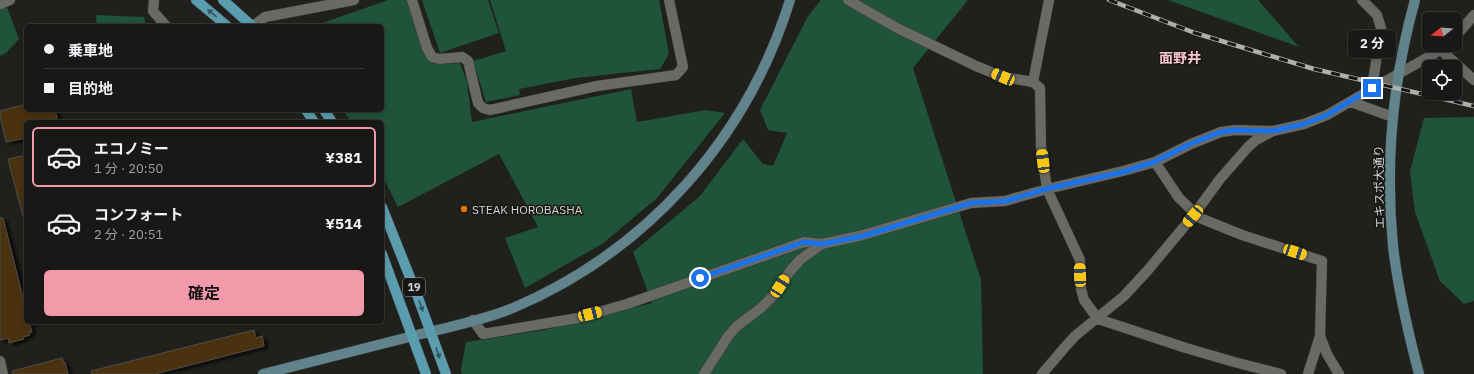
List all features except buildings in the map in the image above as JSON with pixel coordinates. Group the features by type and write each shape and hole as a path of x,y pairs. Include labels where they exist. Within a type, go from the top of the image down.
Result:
{"main road":[{"path":"196,0 225,24"},
{"path":"222,0 251,24"},
{"name":"19","path":"384,212 431,331 446,374"},
{"name":"19","path":"384,259 426,374"}],"street":[{"path":"0,4 10,0"},
{"path":"154,0 153,11 164,24"},
{"path":"256,24 265,17 335,5 354,0"},
{"path":"412,0 427,48 432,57 439,59 462,57 468,61 478,103 483,108 490,110 597,86 676,75 683,68 669,0"},
{"path":"263,374 276,372 511,309 577,276 608,255 645,225 674,197 697,172 719,143 742,109 773,46 790,0"},
{"path":"848,0 896,28 976,66 1003,77 1033,82 1040,88 1041,147 1046,189 1080,260 1081,289 1084,300 1098,319 1193,350 1281,374"},
{"path":"1033,82 1049,0"},
{"path":"1362,0 1377,15 1381,28 1372,88"},
{"name":"エキスポ大通り","path":"1415,0 1406,33 1399,74 1393,117 1390,174 1394,246 1399,285 1409,336 1419,374"},
{"path":"1462,29 1474,15"},
{"path":"474,320 483,334 578,318 627,304 804,242 822,244 863,236 971,203 1006,201 1046,189 1123,172 1154,162 1190,144 1221,132 1235,130 1273,131 1304,124 1327,115 1351,102 1372,88 1436,52"},
{"path":"1449,52 1474,80"},
{"path":"1351,102 1393,117"},
{"path":"1042,374 1070,342 1124,296 1148,270 1195,214 1220,179 1248,147 1256,140 1273,131"},
{"path":"1154,162 1179,198 1200,218 1242,235 1322,261 1320,336 1308,374"},
{"path":"704,374 729,335 737,326 761,308 775,294 790,271 801,259 822,244"},
{"path":"1320,336 1327,354 1339,374"},
{"path":"0,362 3,374"}],"green space":[{"path":"388,0 408,0 426,58 435,64 460,63 467,82 472,122 631,89 637,122 706,110 725,113 657,198 602,244 525,288 505,238 538,227 499,154 398,207 384,179 384,120 350,120 344,112 384,112 384,24 320,24"},
{"path":"422,0 488,0 499,33 440,53"},
{"path":"490,0 659,0 669,54 660,69 576,78 519,89 520,95 486,102 473,61 506,51"},
{"path":"821,0 968,0 913,68 981,280 983,374 462,374 461,370 466,342 544,330 652,303 633,252 700,196 743,139 763,164 773,166 787,133 768,130 760,110 808,16"},
{"path":"1168,0 1258,0 1299,47"},
{"path":"6,5 19,39 6,53 0,56 0,7"},
{"path":"96,15 144,17 146,24 97,24"},
{"path":"1474,117 1474,301 1464,304 1440,281 1415,212 1410,172 1424,118"}],"railway":[{"path":"1109,0 1195,33 1314,69 1474,106"}],"place":[{"name":"STEAK HOROBASHA","path":"464,209"}],"district":[{"name":"面野井","path":"1180,58"}],"route":[{"path":"700,278 804,242 822,244 863,236 971,203 1006,201 1046,189 1123,172 1154,162 1209,135 1235,130 1273,131 1304,124 1327,115 1363,95 1372,88"}]}
